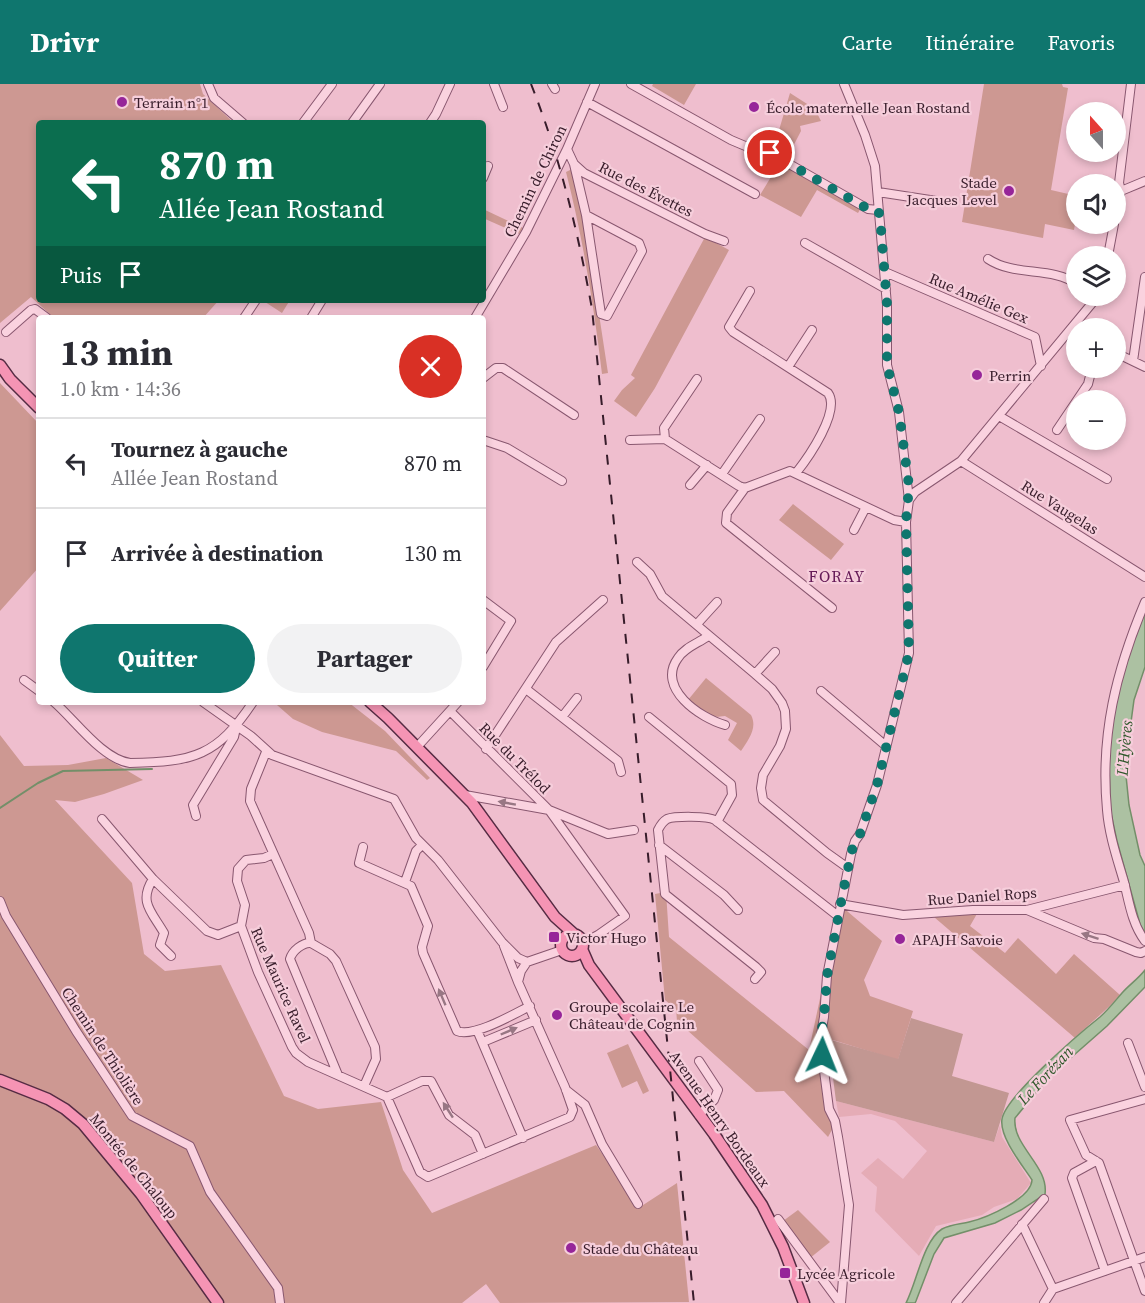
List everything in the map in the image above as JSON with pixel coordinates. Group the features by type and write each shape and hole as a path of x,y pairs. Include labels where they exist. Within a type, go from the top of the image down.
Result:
{"main road":[{"path":"0,365 10,379 36,405"},
{"path":"373,705 465,795 568,936"},
{"path":"568,936 580,937 580,949 568,955 562,950 561,945 568,936"},
{"name":"Avenue Henry Bordeaux","path":"580,949 589,965 699,1115 766,1212 783,1247 804,1303"},
{"name":"Montée de Chaloup","path":"0,1080 48,1099 83,1124 141,1194 218,1303"}],"street":[{"path":"208,84 214,98 240,120"},
{"path":"305,120 332,84"},
{"path":"354,120 380,84"},
{"path":"432,120 450,84"},
{"path":"495,84 503,107"},
{"name":"Chemin de Chiron","path":"486,291 526,232 596,84"},
{"path":"631,84 731,140 760,152 770,153 868,209 878,210"},
{"path":"841,1303 849,1205 835,1121 829,1109 820,1040 827,976 853,846 860,834 877,785 909,653 906,522 909,500 899,412 887,365 886,289 878,192 872,157 844,84"},
{"path":"1120,174 1131,84"},
{"path":"587,102 755,194"},
{"path":"567,149 574,164 586,215 601,314 607,316 642,251 639,243 586,215"},
{"name":"Rue des Évettes","path":"574,164 584,173 705,234 724,241"},
{"path":"486,171 488,166"},
{"path":"1126,189 1145,181"},
{"path":"878,192 943,202"},
{"path":"805,243 886,289"},
{"path":"988,259 1005,268 1066,278"},
{"name":"Rue Amélie Gex","path":"885,272 1035,337 1041,366"},
{"path":"1133,361 1145,277"},
{"path":"750,291 729,327 733,332 828,393 831,400 822,434 809,457 796,473"},
{"path":"6,332 31,310 35,309 43,315"},
{"path":"788,367 812,330"},
{"path":"909,500 915,492 961,461 1041,366 1066,340"},
{"path":"1126,358 1145,367"},
{"path":"486,376 496,368 503,368 574,415"},
{"path":"1057,430 1088,384 1090,378"},
{"path":"665,439 664,428 697,379"},
{"path":"999,416 1107,479"},
{"path":"722,474 760,419"},
{"path":"630,440 665,439 745,488"},
{"path":"486,442 507,448 562,481"},
{"name":"Rue Vaugelas","path":"961,461 1145,577"},
{"path":"690,485 707,465"},
{"path":"832,608 726,523 727,513 745,488 785,471 796,473 894,520 906,522"},
{"path":"854,530 866,507"},
{"path":"637,562 650,574 662,596 756,674 778,696 785,711 784,737 763,775 761,788 763,800 848,868"},
{"path":"486,749 556,642 603,600"},
{"path":"486,602 512,621 486,661"},
{"path":"697,624 717,602"},
{"path":"1145,602 1113,692 1105,755 1107,813 1111,836 1135,925 1145,941"},
{"path":"708,636 686,650 676,660 673,672 674,684 682,698 691,707 714,722 725,725"},
{"path":"756,674 775,652"},
{"path":"24,680 36,689"},
{"path":"526,689 618,761 621,772"},
{"path":"821,691 886,746"},
{"path":"562,717 577,698"},
{"path":"57,705 108,753 130,763 195,756 217,744 236,726 251,705"},
{"path":"207,705 251,736 266,752 394,799 416,838 438,860 502,942 518,958 527,962"},
{"path":"417,747 455,705"},
{"name":"Rue du Trélod","path":"450,711 549,810 608,834 634,830"},
{"path":"649,717 731,784 732,795 717,822"},
{"path":"196,816 193,805 234,737 236,726"},
{"path":"266,752 249,795 252,807 309,933 311,943"},
{"path":"465,795 549,810 625,915 580,949"},
{"path":"755,980 760,972 756,967 665,894 658,830 668,818 711,818 838,916"},
{"path":"102,819 153,879 200,925 213,934 224,933 241,926"},
{"path":"659,844 724,895 738,910"},
{"path":"405,882 416,851 422,845"},
{"path":"363,847 359,863 411,886 427,920 423,953 454,1027 458,1031 464,1034 477,1030 530,1006"},
{"name":"Rue Maurice Ravel","path":"273,854 264,858 246,860 238,869 237,880 245,905 241,926 258,972 292,1047 308,1062 387,1097"},
{"path":"153,879 146,890 145,897 164,933 160,945 171,956"},
{"name":"Rue Daniel Rops","path":"840,904 903,915 972,910 1026,910 1125,885"},
{"name":"Chemin de Thiolière","path":"0,901 6,916 76,1031 132,1116 190,1146 210,1192 278,1288 280,1303"},
{"path":"1026,910 1094,938 1104,939 1136,952 1145,951"},
{"path":"338,1075 291,959 291,955 307,942 330,954 336,961 375,1047 376,1059 364,1086"},
{"path":"483,1154 475,1135 449,1115 431,1081 422,1081 387,1097 420,1172 424,1176 432,1176 570,1117 573,1110 566,1090 502,942"},
{"path":"518,982 527,962 562,950"},
{"path":"483,1042 536,1020"},
{"path":"477,1030 523,1138"},
{"path":"1128,1043 1145,1087"},
{"path":"699,1061 718,1090 714,1100 699,1115"},
{"path":"566,1090 585,1106 602,1144 638,1204"},
{"path":"1145,1099 1070,1120 1086,1155 1099,1163 1145,1292"},
{"path":"1096,1161 1074,1173 1072,1178 1105,1270"},
{"path":"956,1303 1044,1199"},
{"path":"778,1219 841,1303"},
{"path":"1023,1224 1053,1288"},
{"path":"1044,1303 1053,1288 1145,1257"}],"shaded area":[{"path":"0,84 200,84 203,94 231,120 36,120 36,302 31,297 0,323"},
{"path":"653,84 696,84 684,105 652,86"},
{"name":"Stade Jacques Level","path":"984,84 1062,84 1063,87 1068,88 1051,190 1066,193 1066,228 1045,224 1043,238 962,222"},
{"path":"790,93 815,109 821,121 800,126 801,131 786,160 777,155 774,147"},
{"path":"780,162 861,208 858,213 817,190 801,217 760,195"},
{"path":"572,169 584,216 608,373 602,374 578,222 566,172"},
{"path":"486,210 523,228 519,234 486,219"},
{"path":"705,237 729,250 655,388 636,417 614,401 635,378 631,375"},
{"path":"38,303 216,303 206,315 51,315"},
{"path":"267,303 288,303 282,313"},
{"path":"0,383 36,421 36,570 0,611"},
{"path":"793,504 844,544 831,560 779,520"},
{"path":"706,678 751,715 753,729 741,751 728,740 737,723 725,716 708,715 688,700"},
{"path":"277,705 352,705 385,731 430,778 427,780 396,751 322,732 293,719"},
{"path":"0,735 24,766 68,765 106,758 143,780 75,802 55,800 132,883 144,954 165,971 221,965 284,1096 318,1109 381,1102 403,1170 432,1213 596,1145 640,1207 677,1183 689,1302 500,1303 486,1284 462,1303 0,1303"},
{"path":"666,892 669,937 809,1050 840,905 882,941 864,980 870,996 913,1011 898,1060 833,1040 818,1047 827,1111 833,1128 828,1137 784,1091 756,1092 677,1021 676,1009 665,1000 655,894"},
{"path":"978,912 970,926 1005,953 1018,938 1056,974 1074,954 1120,995 1075,1038 934,917"},
{"path":"911,1018 963,1034 952,1076 1009,1093 994,1142 836,1101 828,1039 898,1059"},
{"path":"628,1044 649,1091 643,1094 637,1081 622,1088 607,1053"},
{"path":"836,1101 994,1142 1000,1125 1002,1137 1031,1183 1017,1199 994,1207 982,1215 936,1226 919,1256 875,1211 877,1187 861,1173 878,1158 903,1179 927,1151 895,1121 871,1114 839,1117"},
{"path":"798,1210 830,1242 810,1258 783,1221"}],"water":[{"name":"L'Hyères","path":"1145,607 1145,667 1134,700 1125,766 1129,805 1140,855 1145,866 1145,934 1140,924 1110,809 1109,754 1116,694"},
{"name":"Le Forézan","path":"1145,970 1145,987 1107,1026 1049,1077 1015,1118 1019,1138 1042,1174 1045,1194 995,1223 944,1238 934,1254 915,1303 906,1303 925,1252 935,1235 945,1227 977,1220 1006,1207 1030,1187 1032,1180 1012,1151 1004,1134 1002,1119 1007,1109 1029,1081 1103,1014"}],"waterway":[{"path":"0,808 38,783 63,771 152,769"}],"railway":[{"path":"531,84 551,139 567,195 592,309 694,1303"}],"place":[{"name":"Terrain n°1","path":"122,102"},
{"name":"École maternelle Jean Rostand","path":"754,107"},
{"name":"Stade Jacques Level","path":"1009,191"},
{"name":"Perrin","path":"977,375"},
{"name":"Victor Hugo","path":"554,937"},
{"name":"APAJH Savoie","path":"900,939"},
{"name":"Groupe scolaire Le Château de Cognin","path":"557,1015"},
{"name":"Stade du Château","path":"571,1248"},
{"name":"Lycée Agricole","path":"785,1273"}],"district":[{"name":"FORAY","path":"837,576"}],"route":[{"path":"770,153 868,209 878,210 887,304 887,365 899,412 909,486 906,522 909,653 877,785 860,834 853,846 844,887 827,976 820,1040 822,1055"}]}
